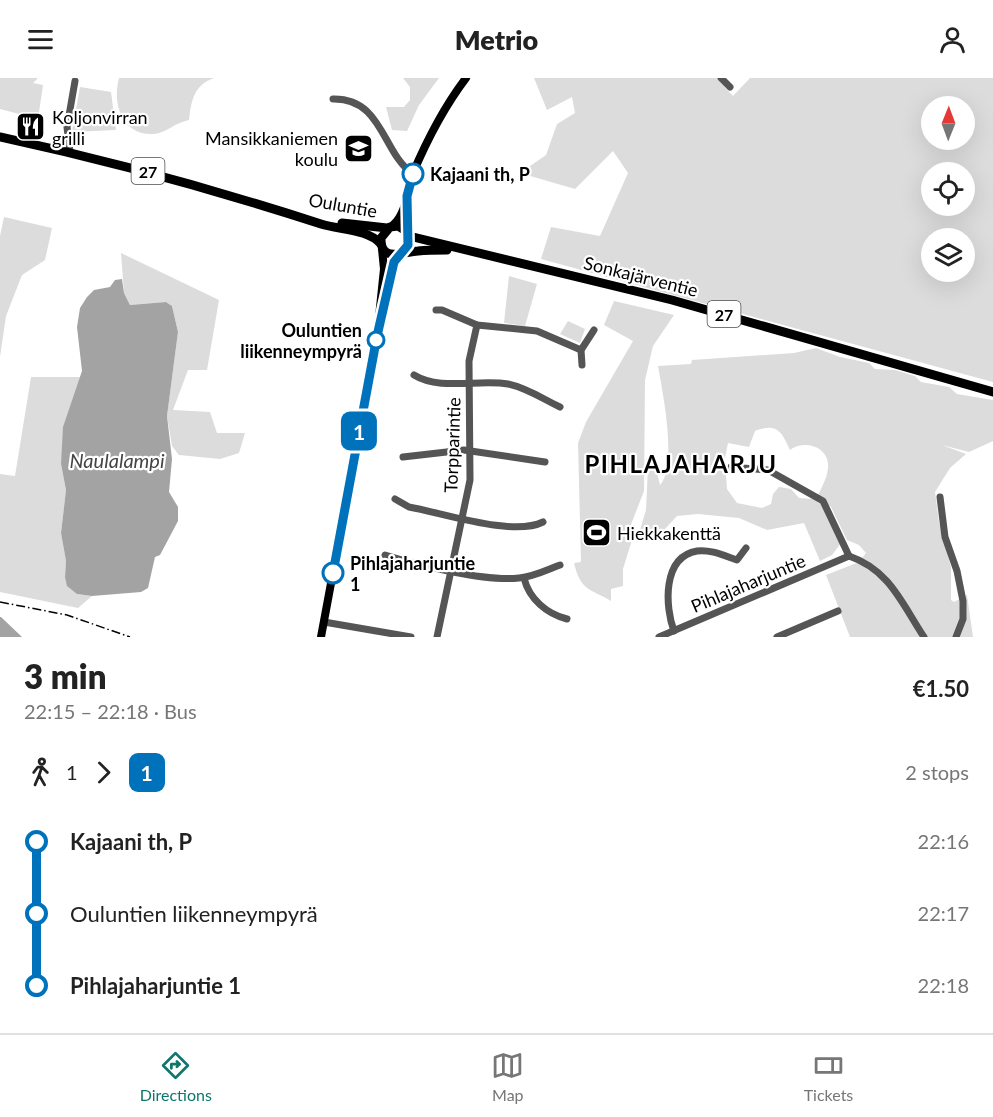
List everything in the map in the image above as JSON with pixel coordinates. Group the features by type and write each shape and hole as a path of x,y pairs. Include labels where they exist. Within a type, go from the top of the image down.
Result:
{"highway":[{"name":"Ouluntie","path":"0,137 139,168 327,225 365,234 382,247"},
{"name":"Ouluntie","path":"293,213 347,225 390,227"},
{"path":"390,227 407,234 408,245 400,254 387,254 382,247 390,227"},
{"name":"Sonkajärventie","path":"407,234 453,249 672,300 993,392"},
{"name":"Sonkajärventie","path":"400,254 453,249"}],"main road":[{"path":"390,227 397,222 413,174 439,119 466,78"},
{"path":"407,196 407,234"},
{"path":"321,637 377,336 384,269 382,247"},
{"path":"377,336 400,254"}],"street":[{"path":"721,78 730,87"},
{"path":"70,152 67,128 75,81"},
{"path":"333,99 349,100 360,106 384,132 404,166 413,174"},
{"path":"436,310 442,310 477,325 537,331 581,350"},
{"name":"Torpparintie","path":"437,637 449,570 470,480 468,382 471,348 477,325"},
{"path":"582,365 581,350 594,330"},
{"path":"414,375 433,381 517,386 560,407"},
{"path":"403,457 469,450 545,462"},
{"path":"731,467 768,470 823,501 849,556 867,562 896,590 924,637"},
{"path":"939,496 944,530 957,571 963,601 963,619 956,637"},
{"path":"395,499 408,507 510,528 530,527 543,522"},
{"path":"675,631 671,621 669,593 671,575 678,563 690,553 700,550 737,560 747,548"},
{"path":"385,555 449,570 500,578 524,578 560,565"},
{"name":"Pihlajaharjuntie","path":"659,637 849,556"},
{"path":"524,578 532,595 541,605 567,618"},
{"path":"777,637 838,611"},
{"path":"324,622 411,637"}],"shaded area":[{"path":"0,78 38,78 33,83 43,85 38,119 0,109"},
{"path":"119,78 214,78 202,85 195,94 189,120 154,134 134,130 122,116 117,98"},
{"path":"403,78 439,78 419,105 407,131 392,130 386,107 404,107 410,100 410,87"},
{"path":"534,78 716,78 733,96 750,78 993,78 993,382 541,259 551,227 600,236 628,173 613,151 575,189 520,173 546,155 557,124 575,113 572,97 547,110"},
{"path":"80,87 111,92 116,130 72,132"},
{"path":"4,217 52,228 45,260 22,275 6,316 0,357 0,236"},
{"path":"121,253 219,300 207,370 188,370 173,410 210,412 217,433 245,433 239,453 220,459 179,455 172,446 167,416 178,332 172,306 166,302 130,305 124,293"},
{"path":"509,276 537,284 525,326 504,323"},
{"path":"614,301 674,315 653,346 645,380 644,491 630,527 635,530 623,569 623,586 611,589 611,601 583,584 574,563 581,562 578,443 586,422 633,341 604,325"},
{"path":"568,321 585,329 580,343 560,334"},
{"path":"816,348 840,357 869,363 875,369 895,370 915,376 921,382 949,387 957,394 993,400 993,441 969,452 942,445 966,454 950,468 935,492 939,522 951,567 951,600 954,602 967,595 973,637 850,637 826,575 859,562 866,553 859,545 847,540 831,507 818,495 828,467 823,452 807,445 790,450 781,434 774,429 755,431 749,447 728,443 722,473 726,475 727,489 737,503 762,508 771,504 773,494 779,487 791,489 799,498 813,499 822,505 841,543 832,555 820,561 804,523 767,530 739,518 698,514 677,516 664,530 644,534 636,543 646,510 648,467 656,469 660,485 668,461 665,408 658,366 691,364 692,360 794,353"},
{"path":"31,377 80,377 61,464 66,490 61,533 66,561 65,577 77,594 92,596 78,608 0,592 0,474 15,476"}],"water":[{"name":"Naulalampi","path":"122,279 124,293 130,305 166,302 172,306 178,332 167,416 172,459 169,492 178,507 178,521 160,555 155,557 148,588 141,592 92,596 77,594 67,586 65,577 66,561 61,533 66,490 61,464 63,427 82,371 77,327 80,308 94,290 110,287 115,280"},
{"path":"1,617 22,637 0,637"}],"railway":[{"path":"0,602 67,615 130,637"}],"bus line":[{"name":"1","path":"333,573 377,336 394,262 397,255 404,253 408,245 407,196 413,174"}],"place":[{"name":"Koljonvirran grilli","path":"31,127"},
{"name":"Mansikkaniemen koulu","path":"359,148"},
{"name":"Kajaani th, P","path":"413,174"},
{"name":"Ouluntien liikenneympyrä","path":"376,340"},
{"name":"Hiekkakenttä","path":"596,533"},
{"name":"Pihlajaharjuntie 1","path":"333,573"}],"district":[{"name":"PIHLAJAHARJU","path":"681,463"}]}
